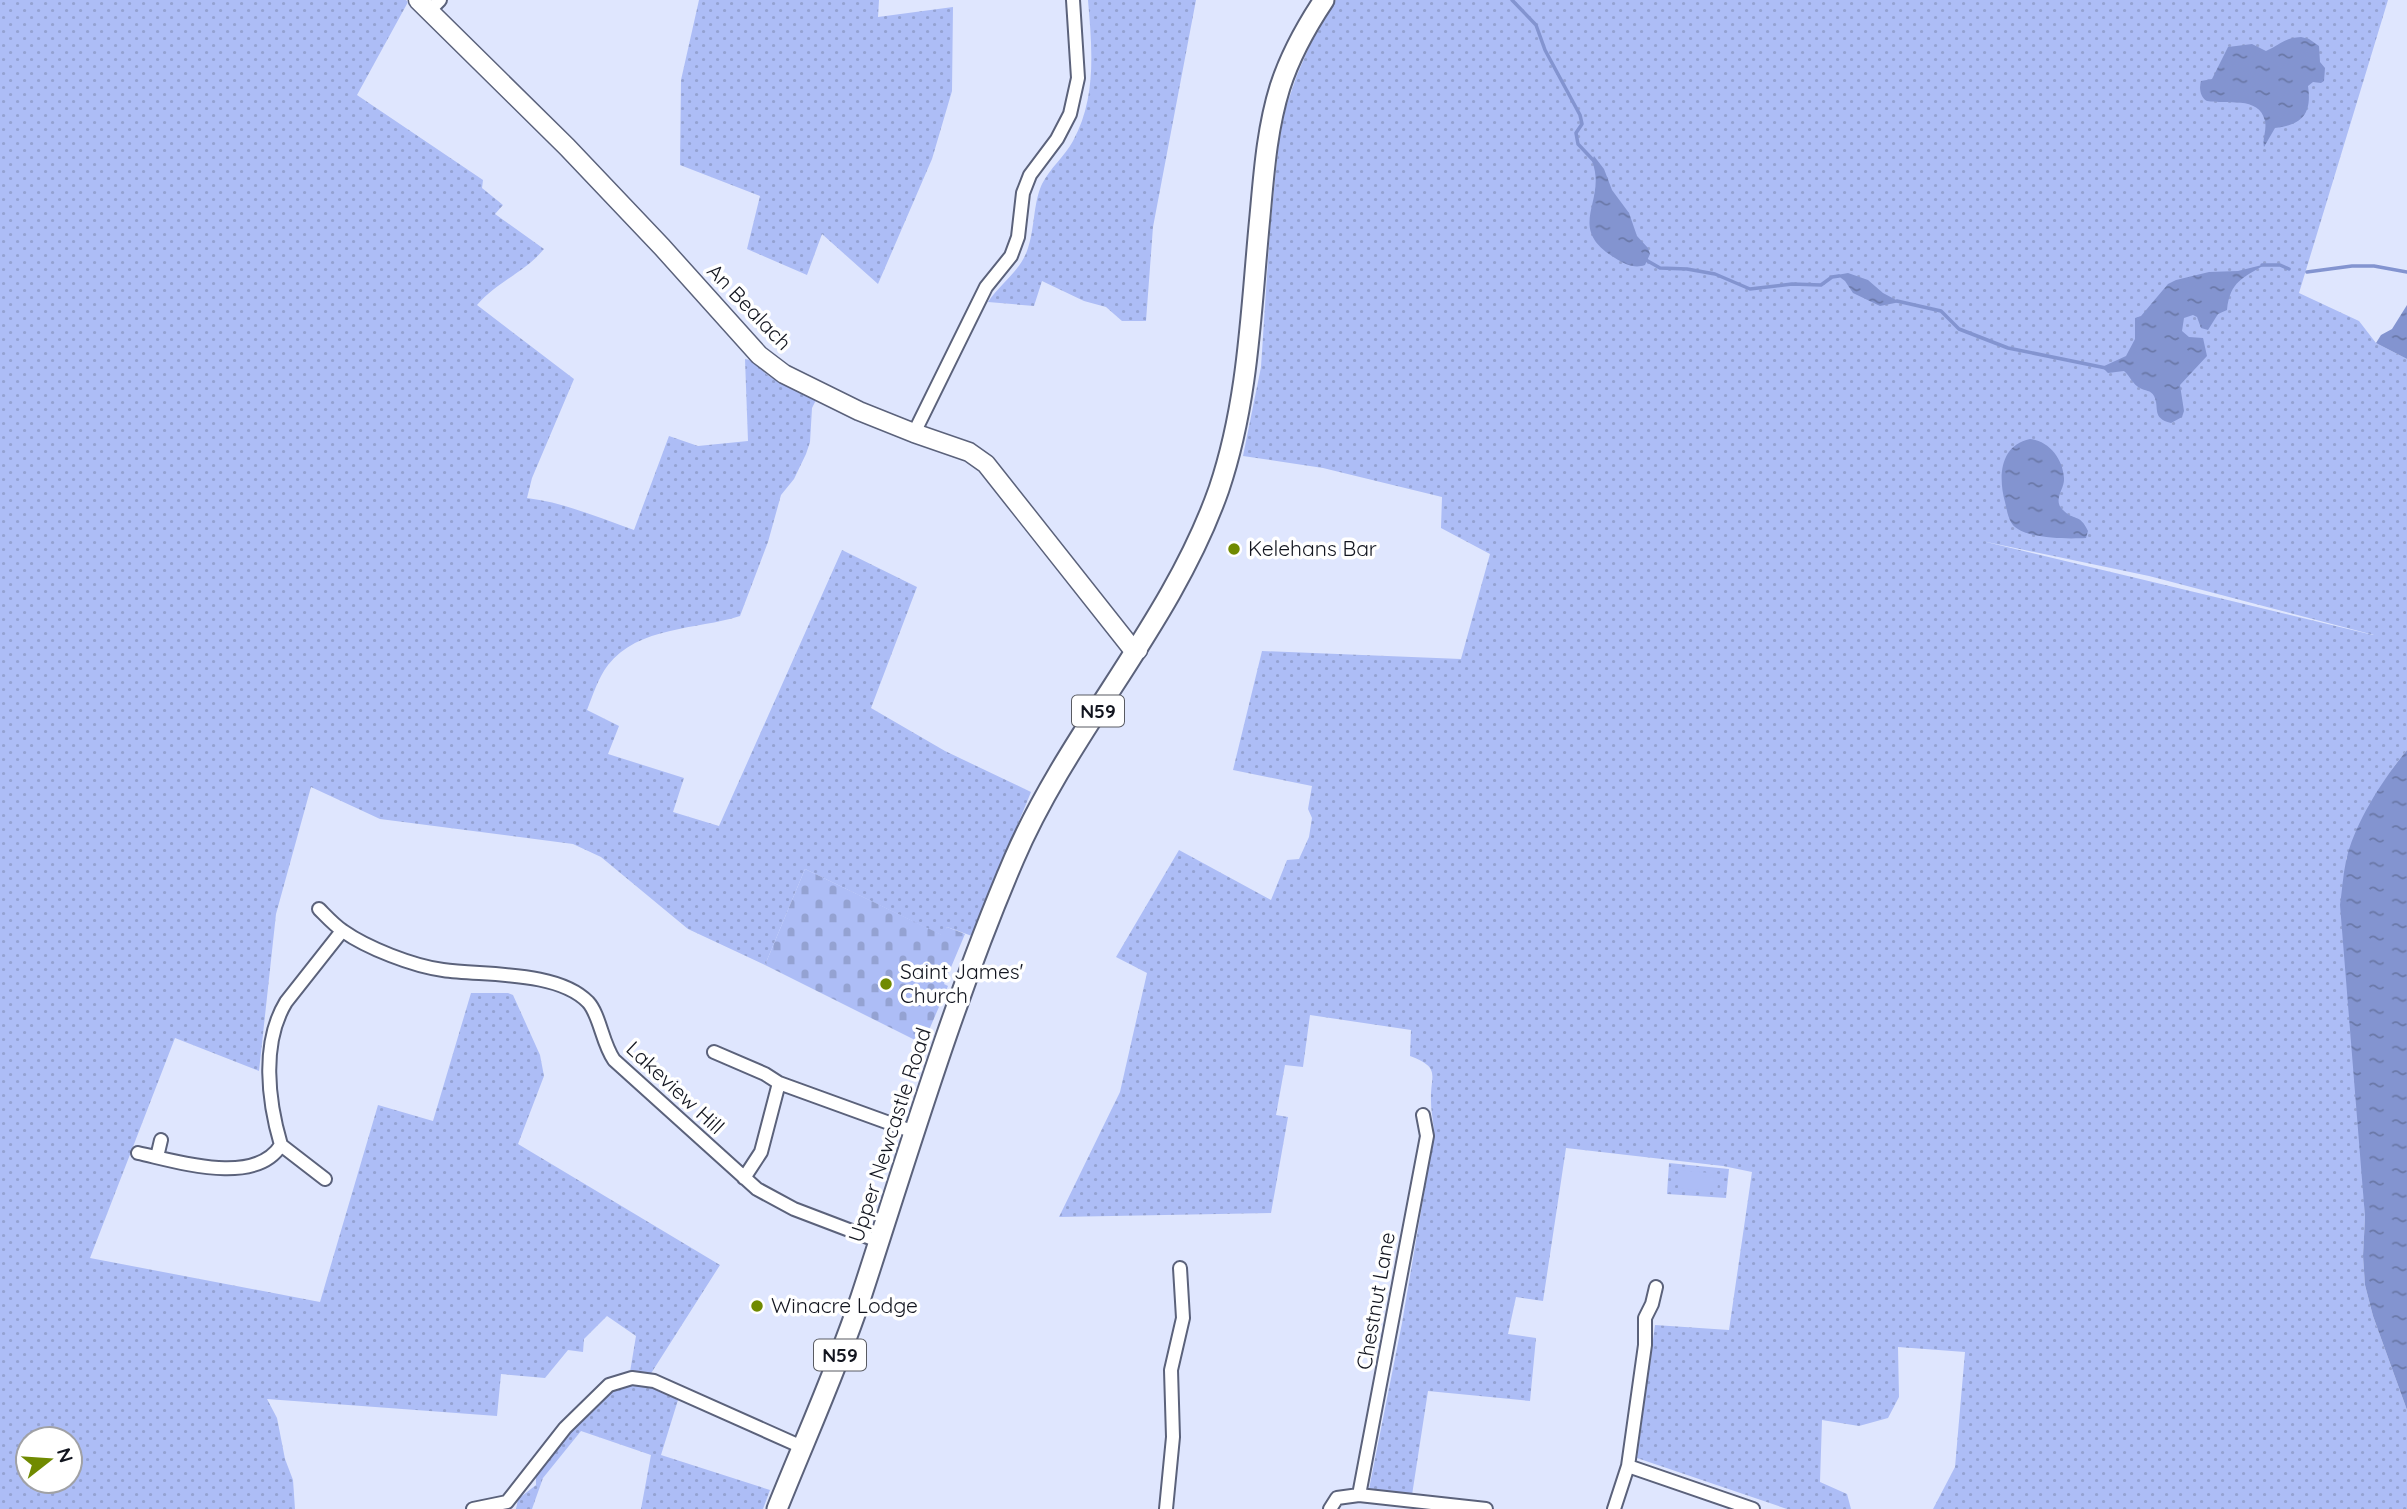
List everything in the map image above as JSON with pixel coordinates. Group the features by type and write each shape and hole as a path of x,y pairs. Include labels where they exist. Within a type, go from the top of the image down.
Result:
{"main road":[{"name":"Upper Newcastle Road","path":"777,1509 841,1353 962,993 1014,860 1056,775 1138,650 1188,558 1216,495 1237,421 1247,364 1265,161 1273,113 1287,69 1324,0"}],"street":[{"path":"914,433 986,287 1011,256 1018,237 1023,193 1030,175 1058,139 1070,114 1078,78 1073,0"},
{"name":"An Bealach","path":"429,4 662,247 759,355 784,374 830,397 914,433 969,452 986,464 1130,646 1138,650"},
{"name":"Lakeview Hill","path":"319,909 342,931 382,950 429,967 534,978 581,996 594,1010 606,1049 614,1060 757,1189 794,1209 878,1241"},
{"path":"325,1179 281,1145 272,1106 270,1070 274,1027 286,1002 342,931"},
{"path":"714,1052 779,1083 914,1132"},
{"path":"744,1178 761,1152 779,1083"},
{"name":"Chestnut Lane","path":"1359,1494 1427,1136 1423,1115"},
{"path":"157,1157 161,1140"},
{"path":"138,1153 229,1169 262,1161 277,1152 281,1145"},
{"path":"1166,1509 1173,1437 1171,1370 1183,1318 1180,1268"},
{"path":"1614,1509 1628,1466 1645,1345 1645,1318 1656,1287"},
{"path":"473,1509 507,1502 587,1404 609,1385 621,1380 632,1378 654,1381 802,1447"},
{"path":"1628,1466 1752,1509"},
{"path":"1330,1509 1337,1498 1359,1494 1486,1509"}],"green space":[{"path":"0,0 406,0 408,2 357,95 483,180 482,188 503,205 495,214 544,249 477,305 574,379 532,478 527,498 567,507 634,530 669,436 698,446 748,441 745,359 772,378 802,388 817,398 812,408 810,442 806,454 794,479 781,495 768,542 740,616 652,636 621,652 604,670 587,710 619,726 608,754 684,778 673,812 719,826 842,550 917,587 871,708 945,751 1031,792 972,936 947,927 943,936 805,869 765,965 688,929 601,857 573,844 380,819 311,787 276,914 259,1071 175,1038 90,1258 320,1302 378,1105 433,1121 471,993 508,993 513,995 540,1055 544,1076 518,1144 720,1265 650,1375 630,1372 636,1336 607,1316 584,1339 583,1352 568,1350 545,1378 501,1374 497,1416 267,1399 277,1418 285,1459 293,1480 295,1509 0,1509"},
{"path":"699,0 879,0 878,17 953,7 952,91 932,159 878,284 822,234 807,275 747,249 760,196 680,165 681,80"},
{"path":"1088,0 1196,0 1153,227 1146,321 1122,321 1106,307 1084,301 1042,281 1034,306 988,302 1024,258 1030,243 1042,184 1070,146 1081,124 1091,72"},
{"path":"1336,0 2388,0 2299,293 2359,321 2376,343 2407,359 2407,750 2380,788 2346,859 2365,1217 2365,1285 2373,1316 2407,1410 2407,1509 1933,1509 1955,1467 1965,1352 1898,1347 1899,1397 1888,1418 1859,1426 1822,1420 1820,1482 1847,1494 1851,1509 1787,1509 1637,1458 1655,1325 1729,1330 1752,1172 1723,1166 1566,1148 1543,1301 1516,1297 1508,1334 1536,1338 1530,1401 1428,1391 1412,1495 1369,1489 1402,1323 1434,1135 1432,1073 1427,1064 1410,1056 1411,1030 1310,1015 1303,1067 1285,1065 1276,1115 1288,1117 1271,1213 1059,1217 1120,1092 1147,973 1116,957 1179,850 1271,900 1287,860 1299,859 1309,837 1312,818 1308,809 1312,786 1233,770 1262,651 1461,659 1490,554 1441,528 1442,497 1323,468 1243,456 1261,367 1279,141 1286,107 1310,45","holes":["1982,541 2149,576 2374,635"]},
{"path":"805,869 942,935 947,927 965,934 944,984 948,986 923,1044 765,965"},
{"path":"1669,1163 1729,1169 1726,1198 1667,1194"},
{"path":"1680,1170 1719,1174 1717,1192 1678,1188"},
{"path":"633,1383 647,1386 678,1400 661,1455 770,1490 763,1509 641,1509 651,1455 581,1431 543,1478 532,1509 516,1509 518,1499 536,1485 536,1474 565,1435 614,1387"}],"water":[{"path":"2301,37 2319,46 2320,62 2325,68 2324,81 2313,82 2308,86 2308,104 2304,116 2293,124 2275,128 2264,147 2265,121 2262,113 2249,104 2207,101 2201,92 2201,81 2212,79 2228,47 2252,44 2266,51 2286,40"},
{"path":"1594,156 1604,169 1612,190 1629,213 1637,236 1648,248 1650,254 1645,265 1626,264 1600,247 1592,236 1590,213 1595,189 1592,161"},
{"path":"2266,264 2239,281 2231,293 2227,310 2218,314 2208,330 2201,328 2197,317 2193,315 2184,318 2182,331 2189,337 2203,338 2207,356 2180,385 2184,411 2182,417 2171,423 2165,421 2158,415 2156,400 2151,393 2138,387 2124,371 2108,373 2102,367 2126,356 2135,339 2135,318 2141,316 2168,284 2209,272 2238,271"},
{"path":"1848,273 1868,280 1883,293 1900,302 1880,306 1853,293 1837,275"},
{"path":"2407,305 2407,359 2376,343 2381,335 2392,329"},
{"path":"2030,439 2049,447 2058,458 2064,478 2059,498 2060,506 2082,522 2088,531 2086,538 2029,534 2011,522 2003,492 2004,463 2012,448"},
{"path":"2407,750 2407,1410 2373,1316 2365,1285 2365,1217 2340,905 2346,861 2362,817 2388,774"}],"waterway":[{"path":"1512,0 1536,25 1545,50 1580,115 1582,124 1576,133 1578,144 1594,161"},
{"path":"1646,260 1660,268 1715,274 1750,289 1792,284 1821,285 1832,277 1839,276"},
{"path":"2262,265 2280,265 2289,269"},
{"path":"2307,272 2352,266 2374,266 2407,272"},
{"path":"1897,301 1941,311 1959,329 2008,348 2106,368"}],"place":[{"name":"Kelehans Bar","path":"1234,549"},
{"name":"Saint James' Church","path":"886,984"},
{"name":"Winacre Lodge","path":"757,1306"}]}
